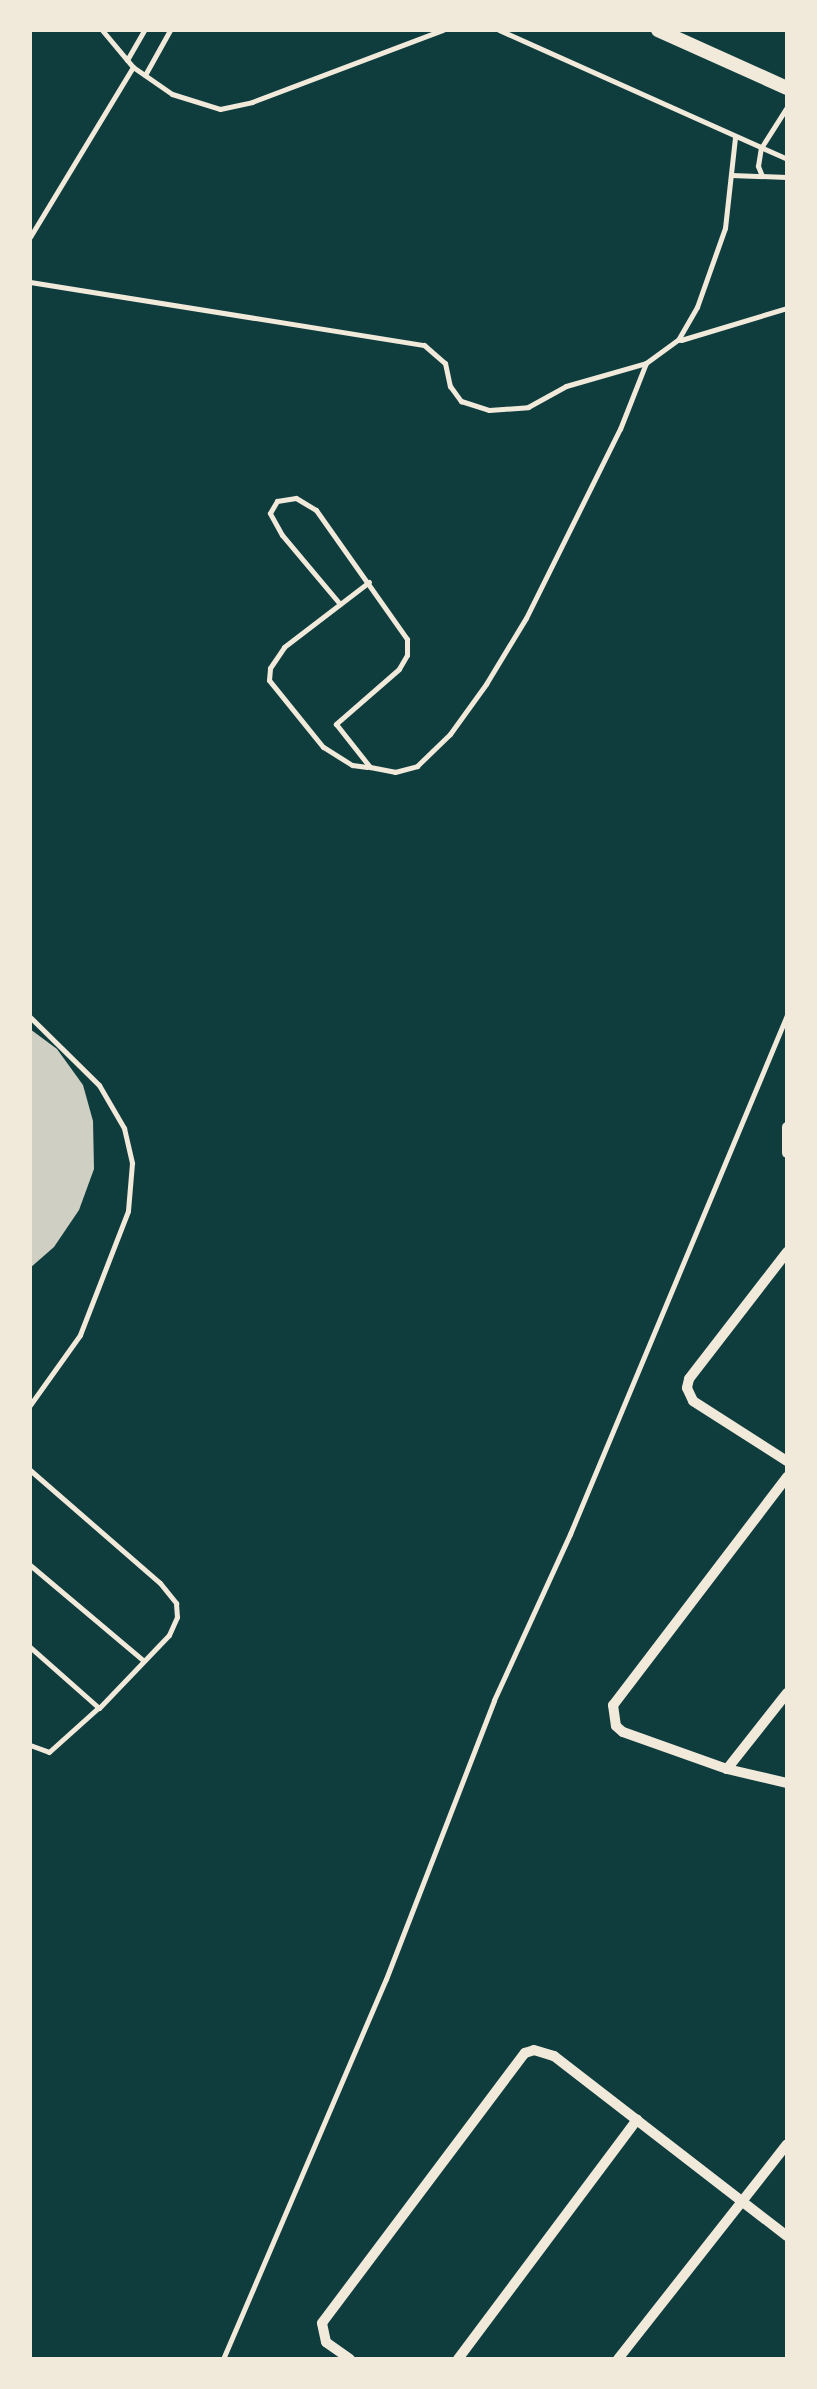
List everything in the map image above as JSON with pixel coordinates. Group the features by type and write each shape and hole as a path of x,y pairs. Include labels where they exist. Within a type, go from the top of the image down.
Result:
{"street":[{"path":"658,30 787,88"},
{"path":"787,1127 787,1153"},
{"path":"787,1252 689,1379 687,1388 693,1401 787,1461"},
{"path":"787,1478 613,1704 616,1726 622,1732 727,1769 787,1783"},
{"path":"727,1769 787,1693"},
{"path":"350,2359 322,2334 322,2323 329,2311 525,2053 534,2050 554,2056 787,2236"},
{"path":"458,2359 637,2120"},
{"path":"618,2359 787,2144"}],"lane":[{"path":"102,30 133,67 172,94 220,110 252,102 443,30"},
{"path":"127,60 144,30"},
{"path":"145,75 170,30"},
{"path":"499,30 787,159"},
{"path":"30,237 133,67"},
{"path":"762,176 758,166 761,148 787,107"},
{"path":"678,340 715,266 735,137"},
{"path":"731,175 787,177"},
{"path":"30,282 424,345 445,363 450,386 462,401 489,410 528,407 566,386 646,363 678,340 787,308"},
{"path":"369,582 284,646 270,668 270,680 323,747 352,765 395,772 417,766 450,734 486,684 526,618 620,429 646,363"},
{"path":"340,604 282,534 270,513 277,501 296,498 316,510 407,640 407,654 399,669 336,724 370,767"},
{"path":"223,2359 386,1979 494,1700 570,1534 787,1015"},
{"path":"30,1018 98,1085 124,1128 132,1163 128,1211 80,1336 30,1405"},
{"path":"30,1470 160,1583 176,1604 170,1634 98,1708 49,1752 30,1745"},
{"path":"30,1564 143,1660"},
{"path":"30,1647 98,1708"}],"building":[{"path":"30,1029 57,1049 83,1085 93,1121 94,1169 79,1210 54,1247 30,1268"}]}
